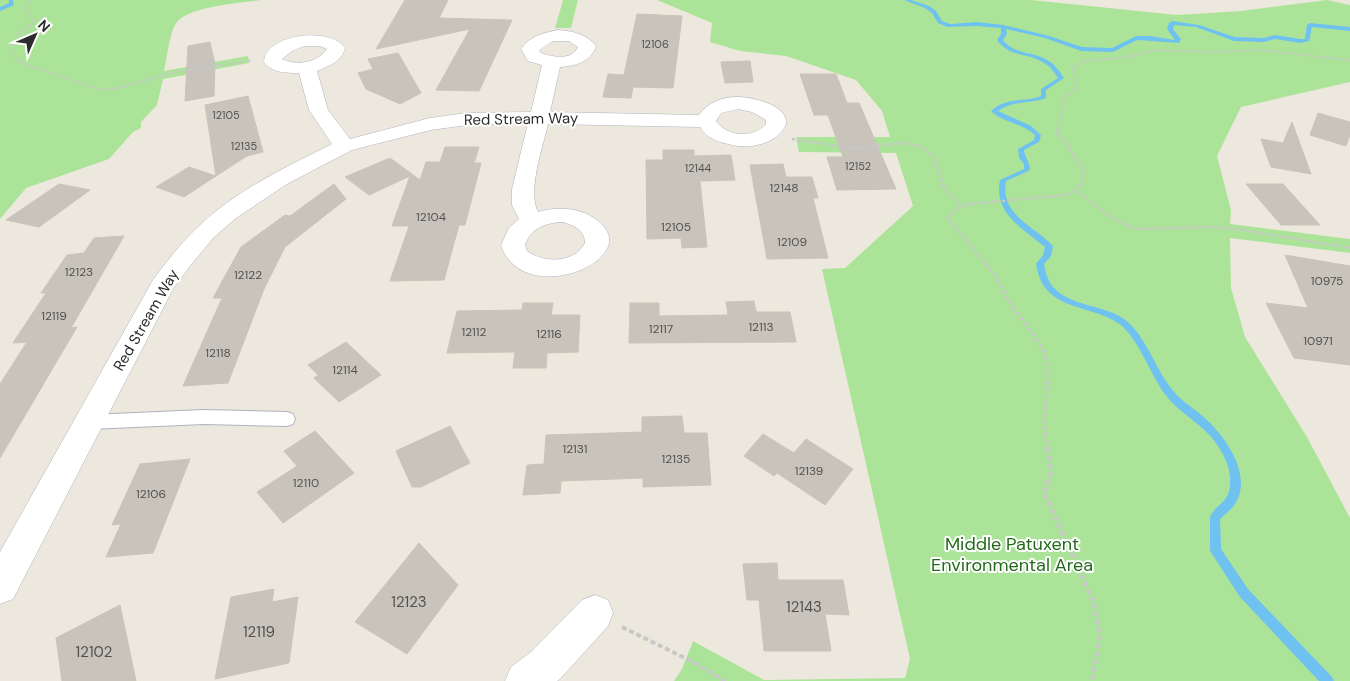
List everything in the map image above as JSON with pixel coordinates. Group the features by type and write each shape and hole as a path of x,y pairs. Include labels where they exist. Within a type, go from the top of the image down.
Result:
{"street":[{"path":"323,41 332,44 336,48 335,53 326,61 306,68 285,68 273,62 272,57 283,48 302,42 323,41"},
{"path":"532,221 523,205 523,189 552,62"},
{"path":"306,68 313,102 318,114 345,146"},
{"path":"724,104 751,104 765,109 773,115 776,122 770,132 762,137 734,139 713,132 706,121 708,113 724,104"},
{"name":"Red Stream Way","path":"0,587 162,286 181,260 206,232 228,213 279,179 345,146 430,124 467,118 706,121"},
{"path":"525,681 546,665 595,613"}],"lane":[{"path":"89,422 204,417 287,419"}],"path":[{"path":"30,0 26,6 27,12 35,20 15,38 12,46 13,55 19,62 30,67 99,89 119,88 175,72 272,57"},
{"path":"1092,681 1100,637 1094,603 1044,492 1051,472 1044,421 1049,372 1044,349 1008,300 994,273 948,218 950,214 962,207 988,201 1066,195 1082,186 1084,172 1065,141 1057,133 1060,120 1060,103 1063,98 1077,88 1077,80 1072,72 1075,66 1080,64 1102,58 1128,57 1156,50 1169,49 1210,52 1258,50 1350,60"},
{"path":"770,132 808,143 832,146 857,148 902,143 915,144 928,150 936,158 942,184 950,196 962,207"},
{"path":"1076,191 1116,220 1136,229 1212,226 1350,248"},
{"path":"595,613 695,663 725,681"}],"green space":[{"path":"0,0 261,0 214,6 180,19 171,35 164,71 248,56 249,63 163,79 157,105 141,122 141,128 133,132 109,159 26,188 0,219"},
{"path":"563,0 578,0 571,28 555,28"},
{"name":"Middle Patuxent Environmental Area","path":"657,0 1031,0 1177,15 1241,11 1327,0 1350,5 1350,82 1241,107 1217,156 1231,210 1230,224 1350,239 1350,253 1230,238 1231,288 1245,337 1307,437 1350,518 1350,681 674,681 682,669 693,641 764,680 905,678 910,659 822,269 845,268 913,206 896,153 799,152 796,137 890,137 882,111 856,80 786,56 740,51 710,42 712,23"}],"building":[{"path":"405,0 448,0 439,18 512,20 479,91 436,90 470,29 376,49"},
{"path":"637,14 682,16 673,88 633,87 631,98 603,97 608,74 624,75"},
{"path":"210,42 215,64 214,96 185,101 188,46"},
{"path":"398,53 421,93 400,104 366,89 358,73 373,69 368,59"},
{"path":"750,61 753,82 725,83 721,62"},
{"path":"800,74 836,74 847,103 859,103 896,189 837,190 827,157 843,157 828,115 814,115"},
{"path":"248,96 263,152 247,156 216,176 205,105"},
{"path":"1318,113 1350,122 1350,135 1346,146 1310,135"},
{"path":"1292,122 1311,174 1271,167 1261,139 1283,143"},
{"path":"445,147 479,147 474,163 481,163 465,225 459,225 444,280 390,281 409,226 392,226 410,176 369,195 345,177 390,158 420,180 426,162 440,162"},
{"path":"663,150 694,150 694,156 731,155 735,180 700,181 707,247 682,248 681,238 647,239 646,160 663,160"},
{"path":"783,164 786,177 812,177 818,198 813,198 828,258 767,259 750,165"},
{"path":"189,167 216,176 184,197 156,187"},
{"path":"59,184 90,190 39,227 6,220"},
{"path":"334,184 346,199 285,247 264,289 228,383 183,386 222,298 213,298 241,247 285,215 290,216"},
{"path":"1246,184 1283,184 1320,225 1281,225"},
{"path":"124,236 71,328 77,327 0,458 0,384 27,342 13,343 46,293 41,293 67,255 84,253 94,238"},
{"path":"1285,255 1350,266 1350,365 1294,358 1266,303 1308,308"},
{"path":"754,301 756,312 790,312 796,342 629,343 630,303 659,303 659,316 728,315 726,302"},
{"path":"523,303 553,303 551,315 580,315 578,352 547,353 546,368 513,368 515,352 447,353 457,311 522,310"},
{"path":"346,342 381,375 339,402 314,378 318,375 308,365"},
{"path":"682,416 684,433 707,433 711,485 643,487 643,478 561,481 560,493 523,495 527,465 544,464 546,435 642,432 642,417"},
{"path":"450,426 470,463 421,487 412,487 396,451"},
{"path":"315,431 354,473 283,523 257,492 297,466 284,451"},
{"path":"763,434 794,453 806,439 853,469 825,505 777,473 774,476 744,456"},
{"path":"190,459 153,553 106,557 121,524 112,525 140,464"},
{"path":"419,543 458,585 407,654 355,622"},
{"path":"777,563 778,580 843,580 849,615 825,614 831,651 764,651 759,600 747,600 743,564"},
{"path":"274,589 272,602 298,597 289,663 215,679 231,597"},
{"path":"120,605 136,681 62,681 56,638"}],"waterway":[{"path":"0,9 12,4 11,0"},
{"path":"906,0 927,7 934,12 940,22 949,26 977,24 1003,27"},
{"path":"1003,27 1047,37 1081,49 1113,50 1136,38 1177,42 1178,39 1170,29 1172,23 1197,26 1234,39 1264,40 1275,37 1300,41 1307,40 1310,25 1350,29"},
{"path":"1003,27 1004,34 1000,40 1004,45 1014,51 1044,60 1049,63 1061,78 1043,90 1044,97 1037,100 1007,103 994,111 1005,118 1029,127 1038,135 1037,141 1021,149 1022,158 1027,164 1027,170 1003,180 1001,191 1003,200 1015,218 1049,246 1047,256 1040,264 1044,279 1051,290 1072,302 1109,314 1121,321 1133,334 1171,395 1204,423 1219,440 1231,460 1236,482 1229,504 1215,517 1216,550 1244,593 1328,681"}]}
